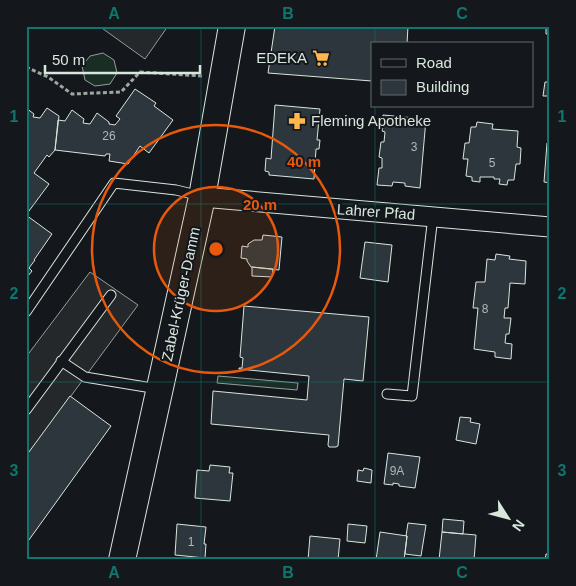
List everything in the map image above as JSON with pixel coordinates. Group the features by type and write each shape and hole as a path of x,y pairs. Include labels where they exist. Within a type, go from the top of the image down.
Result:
{"street":[{"name":"Zabel-Krüger-Damm","path":"122,560 202,197 232,26"},
{"name":"Lahrer Pfad","path":"202,197 550,227"}],"lane":[{"path":"26,312 114,183 176,190 202,197"},
{"path":"387,394 412,396 433,216"},
{"path":"26,410 111,295"},
{"path":"62,361 84,377 160,389"}],"path":[{"path":"26,67 48,77 72,94 120,92 140,72 222,79"},
{"path":"26,558 42,560"}],"green space":[{"path":"103,53 114,60 117,73 110,84 95,86 85,80 82,66 90,56"},
{"path":"218,376 298,383 297,390 217,383"}],"shaded area":[{"path":"99,26 168,26 145,59"},
{"path":"90,272 138,305 26,457 26,357"}],"building":[{"name":"EDEKA","path":"275,26 408,26 407,42 371,42 371,81 268,73"},
{"path":"546,26 550,26 550,34 546,34"},
{"path":"545,82 550,82 550,96 543,96"},
{"path":"135,89 156,103 154,106 173,120 149,153 140,146 128,164 109,161 110,154 105,156 55,150 58,120 65,121 72,110 84,119 83,123 90,124 97,113 109,124 115,125 120,119 116,116"},
{"path":"275,105 320,109 317,140 320,140 319,149 316,149 314,179 269,175 269,172 265,171 266,158 271,159"},
{"path":"26,108 34,114 33,117 40,118 47,108 59,116 55,150 49,157 47,155 34,173 49,184 26,215"},
{"path":"383,115 426,119 420,188 405,186 405,183 393,182 392,186 377,185 379,168 382,168 382,158 379,157 381,142 384,142 385,132 382,131"},
{"path":"477,122 493,124 492,129 518,131 517,147 521,148 520,164 516,164 514,180 508,180 507,185 499,184 500,179 494,179 494,177 480,177 480,182 472,181 472,177 466,176 468,159 463,159 465,143 469,143 471,127 476,127"},
{"path":"547,143 550,143 550,183 544,182"},
{"path":"26,215 52,234 29,268 32,271 28,276 26,275"},
{"path":"263,235 282,237 279,270 251,267 247,259 241,258 242,246 248,247 248,244 254,240 262,240"},
{"path":"365,242 392,245 388,282 360,278"},
{"path":"496,254 510,256 509,259 526,261 525,284 510,283 508,308 505,308 504,318 511,318 509,334 506,334 505,343 512,344 511,359 495,357 495,352 474,349 478,308 473,308 476,282 485,282 487,259 495,260"},
{"path":"252,267 273,269 272,277 252,276"},
{"path":"244,306 369,317 363,381 344,379 338,446 329,447 329,435 211,424 213,391 307,400 309,376 239,369 242,368 243,358 240,357"},
{"path":"70,396 111,426 26,544 26,456"},
{"path":"460,417 471,418 470,422 480,424 476,444 456,440"},
{"path":"388,453 420,457 415,488 399,486 399,484 393,483 393,485 384,484"},
{"path":"210,465 230,467 229,473 233,473 230,501 195,498 197,470 209,471"},
{"path":"364,468 372,470 371,483 357,481 358,470 363,471"},
{"path":"443,519 464,521 463,534 442,532"},
{"path":"408,523 426,525 421,556 405,554"},
{"path":"177,524 206,527 205,558 175,555"},
{"path":"348,524 367,526 365,543 347,541"},
{"path":"380,532 407,536 404,560 376,560"},
{"path":"442,532 476,535 474,560 439,560"},
{"path":"310,536 340,539 338,560 308,560"},
{"path":"546,554 550,554 550,560 545,560"}],"place":[{"name":"EDEKA","path":"321,58"},
{"name":"Fleming Apotheke","path":"297,121"}]}
